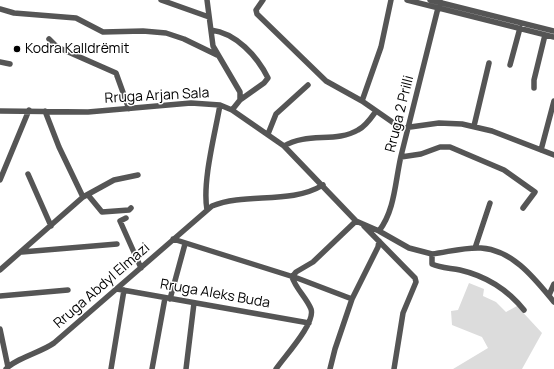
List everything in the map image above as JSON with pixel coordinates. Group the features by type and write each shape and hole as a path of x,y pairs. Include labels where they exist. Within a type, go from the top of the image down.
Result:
{"street":[{"path":"161,0 209,17"},
{"path":"207,0 213,46 217,55 237,85 240,92 240,100"},
{"path":"264,0 256,10 257,14 326,81 362,101 398,126 409,128 439,123 474,126 554,155"},
{"path":"362,101 381,47 391,0"},
{"path":"407,0 439,3 554,31"},
{"path":"430,0 554,37"},
{"name":"Rruga 2 Prilli","path":"379,231 389,213 401,157 439,3"},
{"path":"0,9 26,14 76,18 103,32 143,31 166,33 184,39 217,55"},
{"path":"510,66 520,28"},
{"path":"211,30 226,33 243,46 268,78 264,84 240,100 232,110"},
{"path":"534,88 534,80 545,34"},
{"path":"49,39 58,48 116,73 129,109"},
{"path":"0,62 10,64"},
{"path":"474,126 490,64"},
{"path":"268,134 276,114 308,85"},
{"path":"541,150 554,101"},
{"name":"Rruga Arjan Sala","path":"0,111 29,110 88,112 197,103 220,105 232,110 284,146 356,221 379,231 409,248 432,254 475,248 488,249 506,255 526,272 554,302"},
{"path":"220,105 208,180 206,202 207,210 217,204 306,194 323,186"},
{"path":"0,180 29,110"},
{"path":"45,111 59,147 85,196 102,212 129,210 131,208"},
{"path":"284,146 300,140 352,133 362,127 376,112"},
{"path":"401,157 421,154 445,146 459,151 504,170 536,192 524,208"},
{"path":"28,174 51,226"},
{"path":"0,270 85,196 114,180 138,175"},
{"path":"475,248 490,203"},
{"name":"Rruga Abdyl Elmazi","path":"7,368 54,343 207,210"},
{"path":"126,218 120,221 141,268"},
{"path":"292,277 296,272 318,257 356,221"},
{"path":"364,225 365,228 415,278 416,282 403,312 394,369"},
{"path":"173,240 292,277 352,299"},
{"path":"330,369 334,349 352,299 378,247 378,241"},
{"path":"21,252 117,244"},
{"path":"152,369 167,298 185,244"},
{"path":"432,254 432,264 461,270 491,281 512,297 524,310"},
{"path":"276,369 312,318 311,309 292,277"},
{"path":"549,295 554,284"},
{"name":"Rruga Aleks Buda","path":"117,288 309,323"},
{"path":"0,296 68,290"},
{"path":"111,369 124,290"},
{"path":"186,369 194,303"},
{"path":"0,329 7,368"}],"shaded area":[{"path":"469,283 484,289 483,296 496,302 506,312 517,306 542,333 522,369 453,369 488,348 482,337 452,325 451,311 458,310"}],"place":[{"name":"Kodra Kalldrëmit","path":"17,49"}]}
